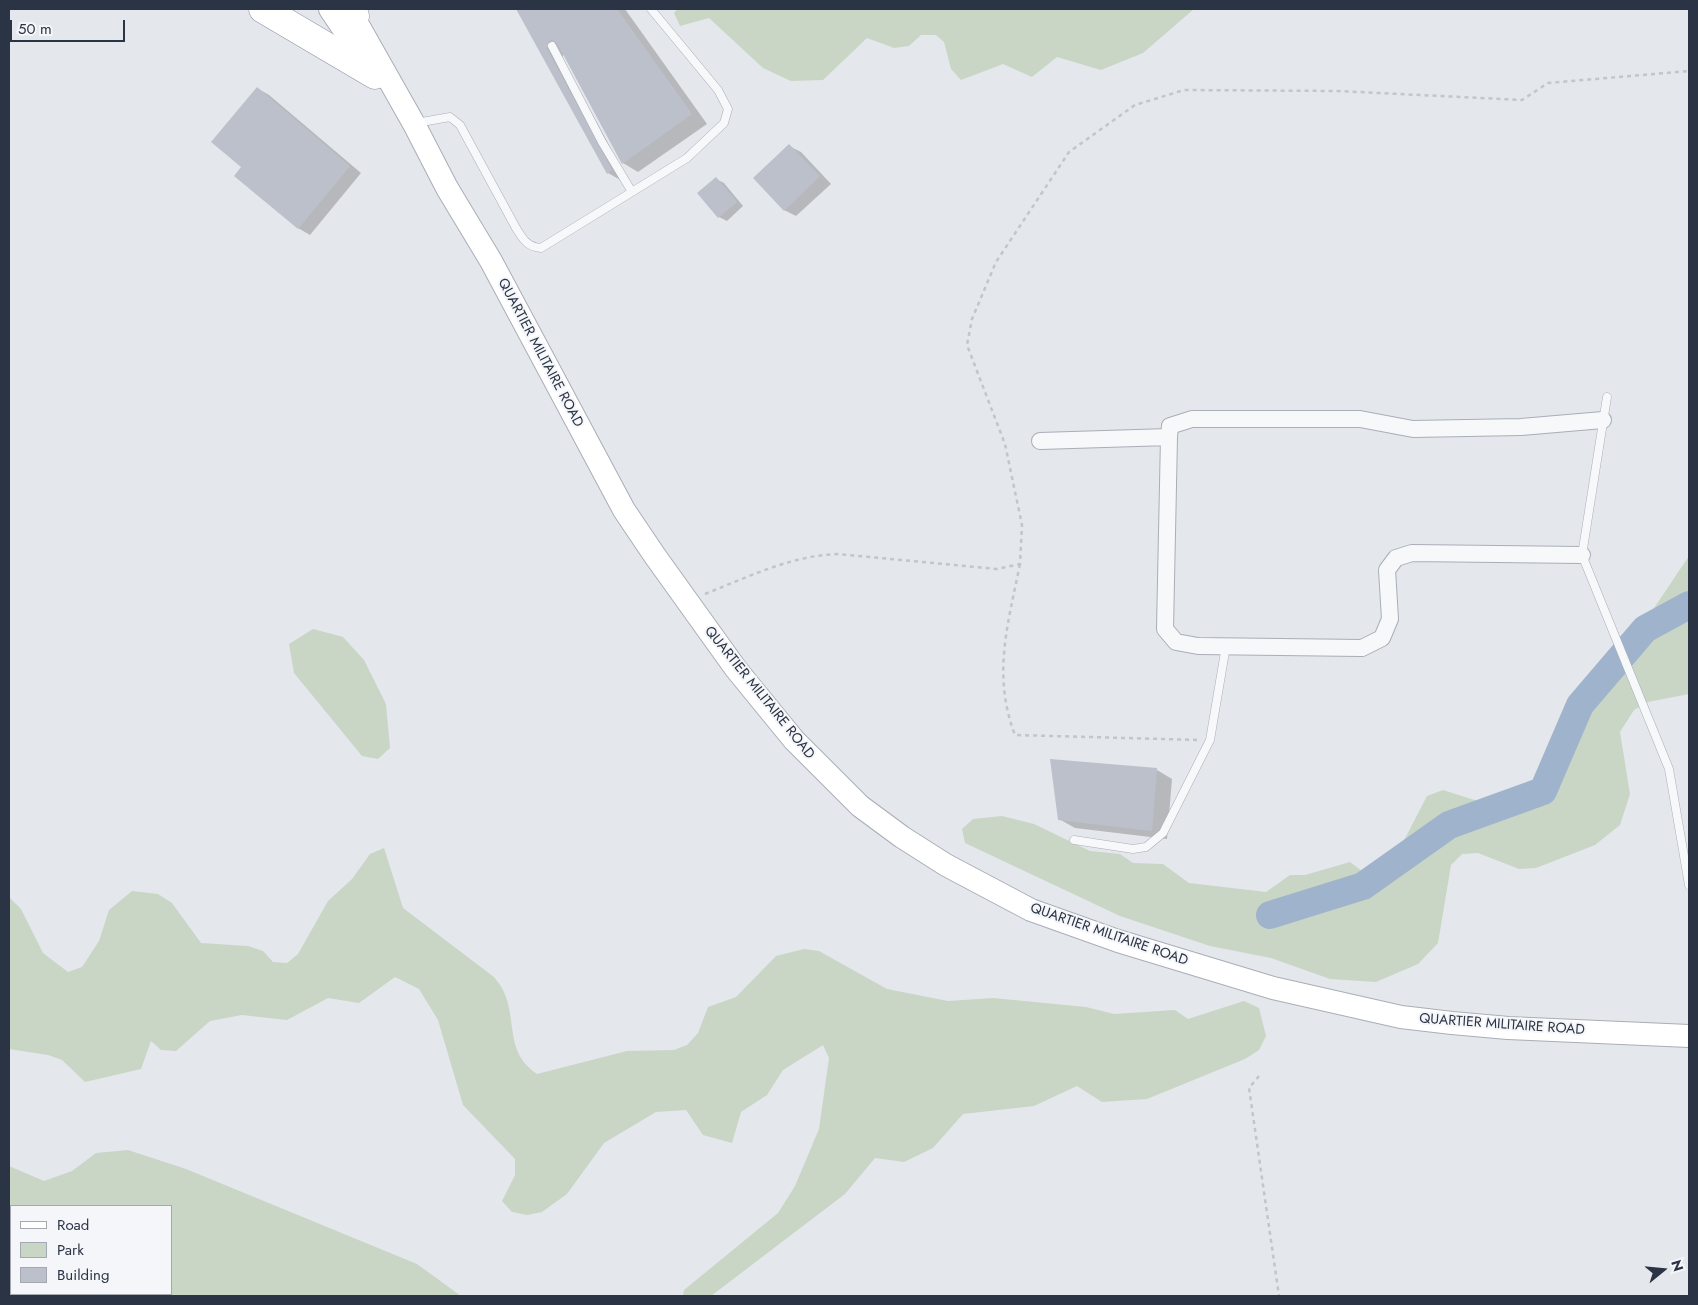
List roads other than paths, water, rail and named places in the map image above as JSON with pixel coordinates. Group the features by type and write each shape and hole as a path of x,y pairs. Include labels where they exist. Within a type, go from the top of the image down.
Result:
{"highway":[{"path":"262,9 375,75"}],"main road":[{"name":"QUARTIER MILITAIRE ROAD","path":"346,11 375,75 414,124"},
{"name":"QUARTIER MILITAIRE ROAD","path":"346,11 414,124 447,188 491,261 624,510 736,670 794,740 860,806 902,837 946,865 1031,910 1118,941 1273,988 1402,1017 1508,1028 1689,1036"}],"street":[{"path":"1582,555 1412,553 1396,558 1386,570 1390,619 1382,638 1362,648 1198,646 1176,642 1165,629 1170,426 1192,419 1360,419 1413,429 1521,427 1603,420"},
{"path":"1040,440 1169,437"}],"lane":[{"path":"414,124 450,117 460,125 516,228 526,243 533,247 541,248 687,158 724,122 728,109 718,90 651,9"},
{"path":"552,46 602,142 632,192"},
{"path":"1607,397 1582,555 1669,769 1689,885"},
{"path":"1074,840 1133,849 1146,847 1163,833 1210,740 1226,646"}],"waterway":[{"path":"1270,915 1363,886 1449,825 1543,791 1580,705 1645,629 1689,605"}]}
